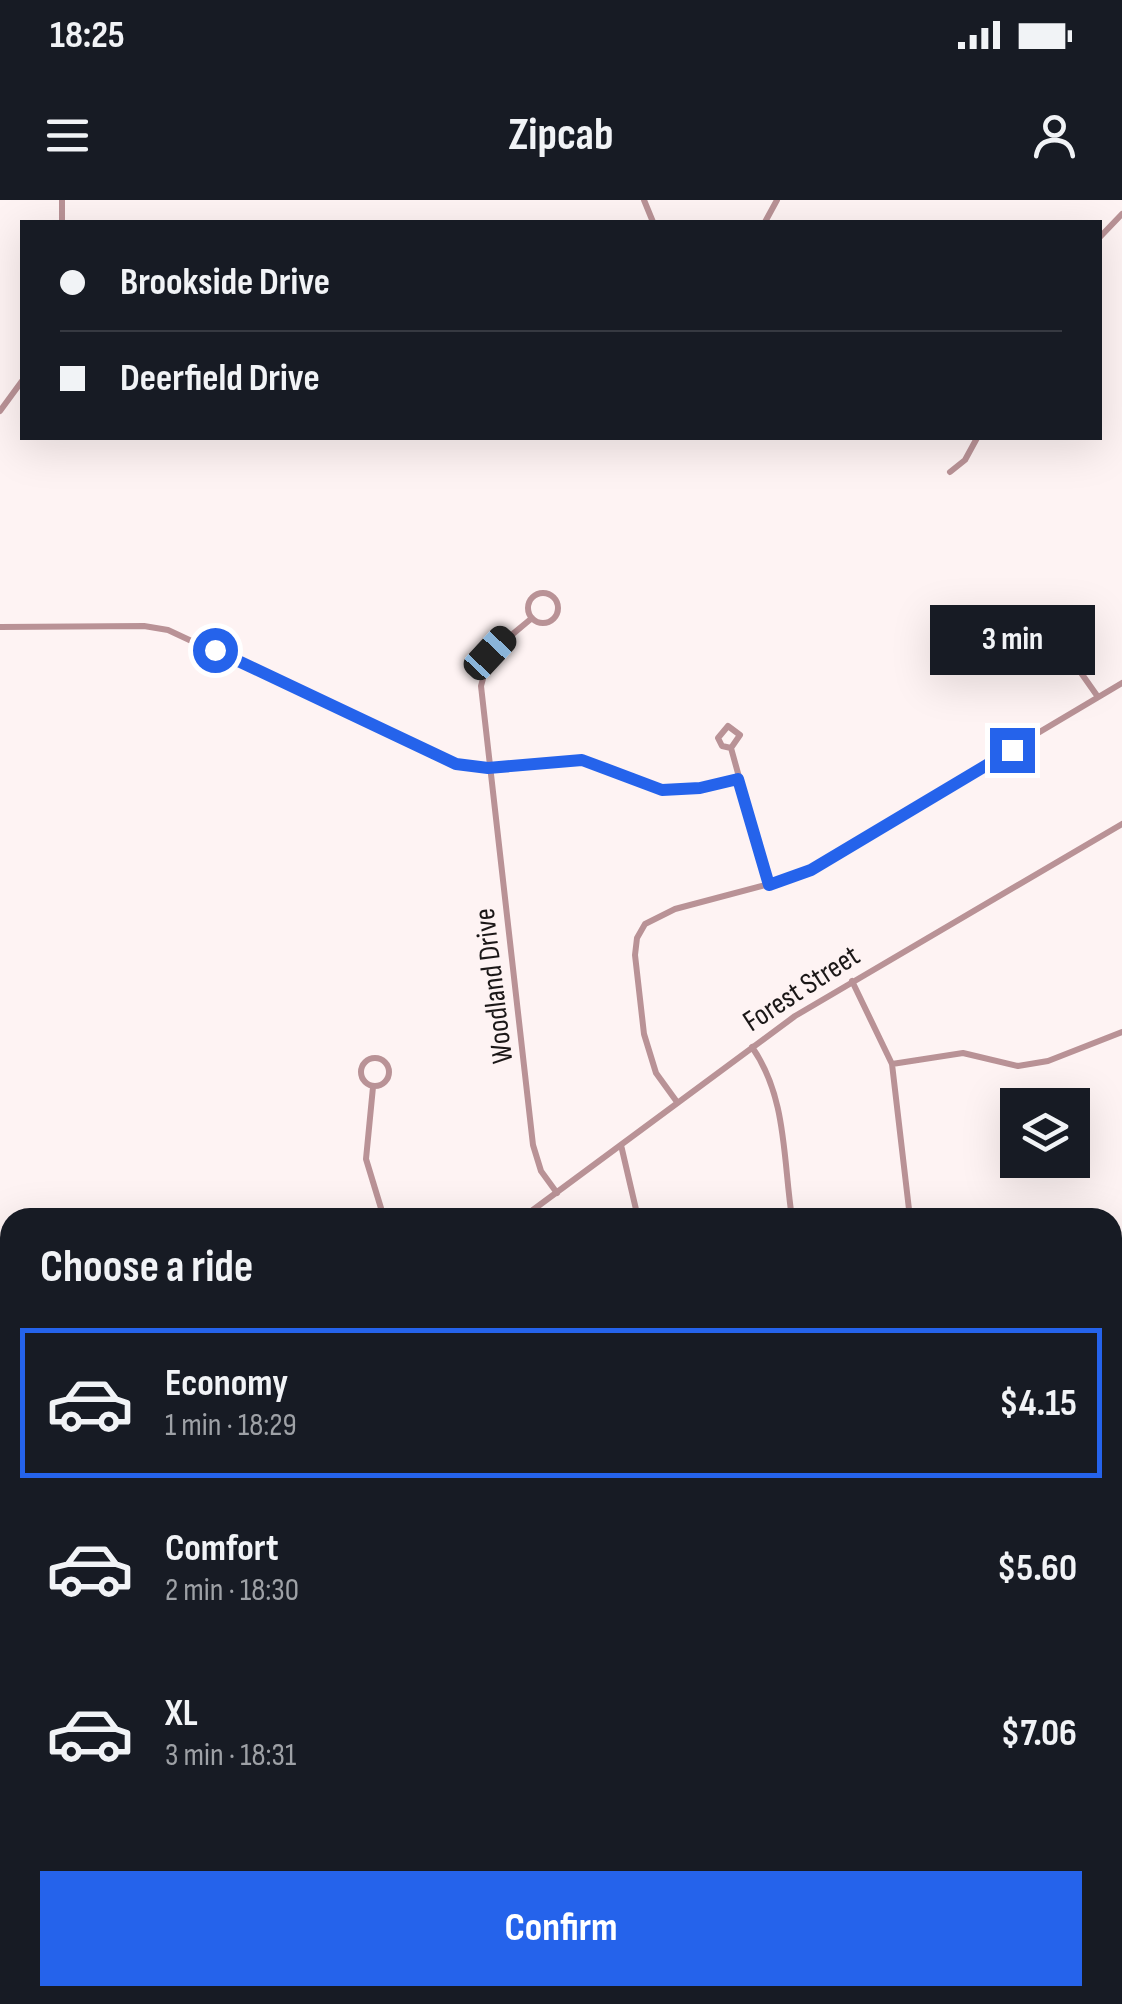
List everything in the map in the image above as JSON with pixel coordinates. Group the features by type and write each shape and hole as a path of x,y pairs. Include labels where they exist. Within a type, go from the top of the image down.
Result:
{"street":[{"path":"1102,235 1122,214"},
{"path":"0,411 20,384"},
{"path":"950,472 965,460 976,440"},
{"path":"540,594 553,597 558,608 553,619 544,623 532,618 531,599 540,594"},
{"name":"Woodland Drive","path":"532,618 508,634 490,653 481,686 533,1145 540,1171 557,1193"},
{"path":"0,626 144,626 168,630 450,762 488,768 582,760 662,790 700,788 738,779"},
{"path":"1048,626 1098,697"},
{"path":"677,1102 656,1073 646,1045 635,956 639,932 660,914 811,870 1122,683"},
{"path":"732,748 769,885"},
{"name":"Forest Street","path":"536,1208 752,1047 852,981 1122,824"},
{"path":"852,981 892,1064 909,1208"},
{"path":"892,1064 964,1054 1018,1066 1048,1061 1122,1032"},
{"path":"752,1047 770,1077 779,1110 791,1208"},
{"path":"380,1058 387,1064 388,1076 373,1086 363,1080 362,1067 368,1060 380,1058"},
{"path":"373,1086 366,1159 381,1208"},
{"path":"621,1144 636,1208"}],"route":[{"path":"215,650 456,764 488,768 582,760 638,785 662,790 700,788 738,779 769,885 811,870 1012,750"}]}
